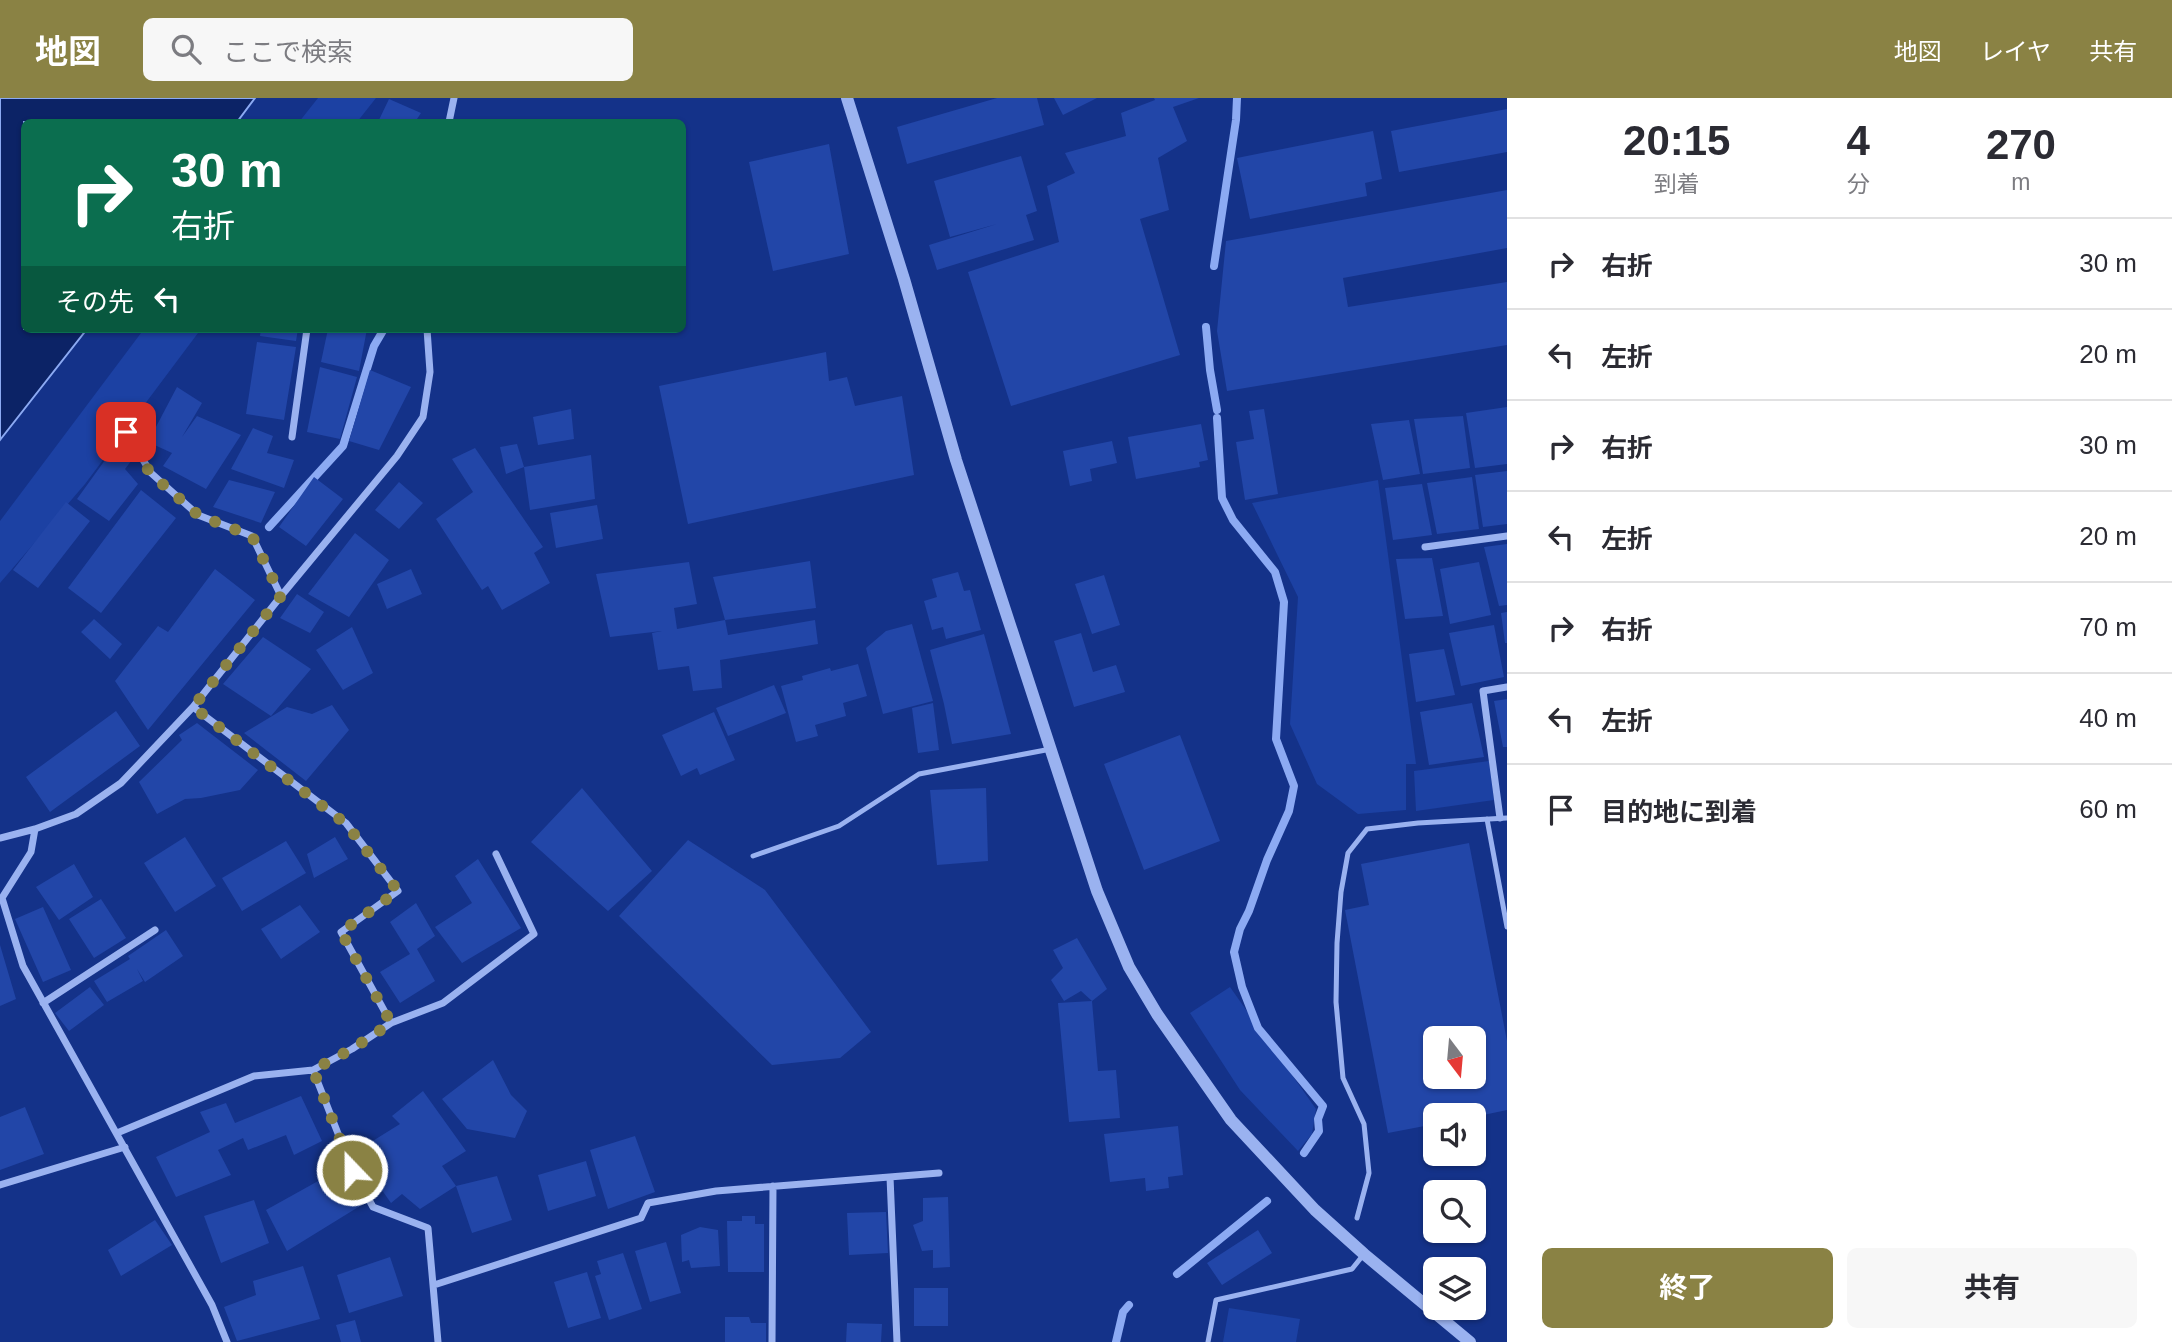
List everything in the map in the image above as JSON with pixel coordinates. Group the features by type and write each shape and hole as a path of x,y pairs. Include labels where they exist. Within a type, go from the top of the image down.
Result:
{"street":[{"path":"450,119 454,98"},
{"path":"846,98 904,279 957,460 1097,891 1129,967 1157,1014 1231,1120 1315,1210 1364,1255 1470,1342"},
{"path":"292,437 306,333"},
{"path":"0,838 76,814 121,783 193,707 397,456 423,417 430,372 427,333"},
{"path":"126,432 150,473 198,515 252,536 281,596"},
{"path":"1425,547 1507,536"},
{"path":"1504,818 1483,691 1507,687"},
{"path":"193,707 346,824 398,891 341,932 391,1023"},
{"path":"35,829 31,852 2,898 23,966 212,1305 228,1342"},
{"path":"117,1133 254,1076 313,1070 352,1049 391,1023 443,1003 534,934 496,854"},
{"path":"43,1003 155,930"},
{"path":"313,1070 352,1170 373,1207 428,1228 438,1342"},
{"path":"0,1185 125,1147"},
{"path":"434,1284 641,1218 648,1203 716,1191 939,1173"},
{"path":"890,1177 897,1342"},
{"path":"772,1342 773,1186"}],"lane":[{"path":"753,856 839,826 919,774 1051,749"},
{"path":"1357,1218 1369,1173 1364,1124 1343,1078 1336,1002 1340,892 1348,853 1367,829 1504,818"},
{"path":"1486,819 1507,927"},
{"path":"1208,1342 1216,1300 1352,1269 1364,1255"}],"shaded area":[{"path":"0,98 255,98 239,119 21,119 21,333 84,333 0,440"},
{"path":"318,98 376,98 359,119 301,119"},
{"path":"141,333 198,333 85,484 0,583 0,521"},
{"path":"1378,480 1416,764 1406,764 1406,810 1358,814 1317,784 1290,724 1298,597 1252,503"},
{"path":"1489,761 1494,800 1416,811 1414,771"},
{"path":"1230,987 1316,1109 1312,1134 1298,1151 1240,1090 1190,1013"},
{"path":"1229,1308 1300,1319 1296,1342 1223,1342"}],"building":[{"path":"997,98 1037,98 1044,125 907,164 897,127"},
{"path":"1054,98 1097,98 1063,115"},
{"path":"1154,98 1199,98 1173,107 1187,141 1158,158 1169,210 1140,219 1180,355 1011,406 968,272 1059,242 1047,186 1075,173 1065,153 1126,136 1121,113 1155,100"},
{"path":"389,99 421,113 417,119 379,119"},
{"path":"1507,109 1507,152 1399,172 1391,131"},
{"path":"1373,131 1382,179 1365,183 1367,196 1250,219 1237,158"},
{"path":"829,144 849,254 773,271 749,162"},
{"path":"1021,156 1037,211 1026,215 1034,240 937,270 929,245 997,224 950,237 934,181"},
{"path":"1507,190 1507,248 1343,278 1348,307 1507,282 1507,345 1227,391 1217,331 1226,241"},
{"path":"260,333 297,333 296,341 260,336"},
{"path":"327,333 366,333 359,371 321,362"},
{"path":"257,342 296,347 284,420 246,414"},
{"path":"826,352 829,381 847,377 855,406 902,396 914,475 688,524 659,386"},
{"path":"320,367 357,377 340,439 307,432"},
{"path":"370,370 411,387 379,450 349,441"},
{"path":"177,387 202,403 182,437 197,416 241,435 206,489 163,466 172,453 148,442"},
{"path":"1507,407 1507,464 1475,468 1466,413"},
{"path":"571,409 574,439 538,445 533,417"},
{"path":"1264,409 1278,494 1245,500 1236,442 1254,439 1249,411"},
{"path":"1463,416 1470,468 1423,474 1414,419"},
{"path":"1409,420 1420,474 1383,480 1371,424"},
{"path":"1201,424 1208,460 1199,462 1200,467 1136,479 1128,437"},
{"path":"253,428 273,436 267,453 294,460 284,488 231,469"},
{"path":"1112,441 1117,463 1090,469 1092,481 1070,486 1063,451"},
{"path":"118,442 135,456 125,469 138,484 109,521 77,499"},
{"path":"517,444 524,467 506,474 500,447"},
{"path":"475,448 543,547 534,553 550,583 502,610 488,586 482,590 436,519 473,492 452,459"},
{"path":"591,455 595,499 530,510 524,467"},
{"path":"1507,471 1507,524 1483,527 1475,475"},
{"path":"314,477 343,499 306,546 279,527"},
{"path":"1472,477 1479,529 1437,534 1427,483"},
{"path":"229,480 275,492 261,523 213,507"},
{"path":"399,482 423,503 399,529 375,510"},
{"path":"1422,484 1432,535 1393,540 1385,488"},
{"path":"141,490 176,518 101,613 68,588"},
{"path":"66,502 90,521 38,588 13,570"},
{"path":"597,505 603,539 556,548 550,513"},
{"path":"355,533 389,560 349,617 308,594"},
{"path":"1507,544 1507,605 1499,606 1484,547"},
{"path":"1432,558 1443,616 1405,619 1396,559"},
{"path":"810,561 816,608 725,620 713,577"},
{"path":"689,562 697,604 674,608 677,629 725,620 728,635 815,620 818,644 720,660 722,688 693,691 689,666 658,670 652,633 662,631 610,637 596,574"},
{"path":"1479,562 1491,615 1450,624 1440,569"},
{"path":"215,569 255,600 148,730 115,681 158,626 168,632"},
{"path":"411,569 422,594 387,609 377,584"},
{"path":"958,572 964,591 970,590 981,630 946,639 943,627 932,630 924,601 937,597 932,579"},
{"path":"1104,575 1120,625 1092,634 1075,584"},
{"path":"297,594 324,612 310,633 280,618"},
{"path":"1507,612 1507,643 1505,643 1501,613"},
{"path":"94,619 122,644 110,659 81,632"},
{"path":"912,624 933,701 883,714 866,648 886,631"},
{"path":"1494,625 1504,677 1461,686 1449,633"},
{"path":"352,627 373,673 343,690 316,650"},
{"path":"1081,633 1093,672 1116,665 1125,692 1074,707 1054,641"},
{"path":"984,634 1011,734 952,744 930,650"},
{"path":"263,637 311,669 271,716 223,684"},
{"path":"1444,649 1455,695 1416,702 1409,654"},
{"path":"858,664 867,696 843,703 846,716 815,725 818,736 796,742 781,686 803,680 802,676 830,668 831,671"},
{"path":"774,685 786,713 728,736 716,708"},
{"path":"1507,699 1507,747 1503,747 1494,701"},
{"path":"933,703 939,750 918,753 912,708"},
{"path":"1472,703 1484,757 1429,765 1420,712"},
{"path":"332,705 349,730 306,781 244,733 287,707 312,714"},
{"path":"116,711 140,746 50,812 26,777"},
{"path":"714,712 735,760 700,775 697,768 681,776 662,735"},
{"path":"197,723 258,770 240,790 185,799 157,814 139,782 182,740 179,735"},
{"path":"1180,735 1220,841 1144,870 1104,764"},
{"path":"582,788 652,871 608,911 531,842"},
{"path":"986,788 988,861 937,865 930,790"},
{"path":"185,837 216,886 175,912 144,863"},
{"path":"335,837 348,859 314,878 307,854"},
{"path":"688,840 765,890 871,1032 840,1058 772,1065 619,916"},
{"path":"286,841 306,873 242,911 222,878"},
{"path":"1469,843 1507,1041 1507,1110 1486,1114 1486,1103 1423,1103 1423,1126 1388,1133 1345,910 1369,905 1361,864"},
{"path":"478,859 521,928 462,963 435,927 472,903 455,876"},
{"path":"74,864 93,897 59,920 36,887"},
{"path":"101,899 126,938 94,958 69,919"},
{"path":"416,903 435,936 417,949 435,981 400,1003 380,972 410,954 390,922"},
{"path":"300,905 320,932 281,959 261,929"},
{"path":"43,907 71,970 43,982 15,919"},
{"path":"166,930 183,956 145,982 137,969 143,981 107,1002 94,981 130,959 128,956"},
{"path":"1077,938 1107,989 1092,1001 1081,991 1064,1001 1051,980 1063,968 1053,950"},
{"path":"0,945 16,999 0,1006"},
{"path":"90,987 104,1005 69,1031 55,1013"},
{"path":"1092,1001 1098,1071 1116,1070 1120,1118 1069,1122 1058,1003"},
{"path":"493,1060 511,1095 527,1111 515,1138 467,1129 442,1099"},
{"path":"423,1091 466,1151 442,1166 456,1186 420,1209 402,1194 391,1203 355,1152 400,1124 392,1116"},
{"path":"301,1096 322,1141 294,1155 286,1135 248,1150 243,1138 218,1150 231,1175 176,1197 156,1157 210,1132 200,1112 226,1103 235,1123"},
{"path":"25,1107 44,1154 0,1170 0,1117"},
{"path":"1178,1126 1183,1175 1168,1177 1169,1188 1146,1191 1145,1178 1110,1182 1104,1134"},
{"path":"635,1136 655,1192 608,1209 590,1150"},
{"path":"586,1161 596,1196 548,1211 538,1175"},
{"path":"338,1170 360,1206 287,1251 266,1210"},
{"path":"497,1176 512,1220 472,1233 456,1186"},
{"path":"948,1197 950,1267 933,1268 933,1250 922,1251 913,1225 923,1221 923,1198"},
{"path":"254,1200 269,1243 221,1263 204,1216"},
{"path":"886,1212 888,1253 849,1255 847,1213"},
{"path":"742,1216 755,1216 755,1224 764,1224 764,1272 728,1272 727,1221 742,1221"},
{"path":"155,1220 172,1245 121,1276 108,1250"},
{"path":"700,1227 718,1230 720,1266 691,1268 689,1260 682,1262 681,1235"},
{"path":"1258,1230 1272,1253 1222,1285 1207,1263"},
{"path":"666,1242 681,1293 650,1302 635,1251"},
{"path":"623,1253 642,1309 609,1320 595,1276 601,1274 597,1261"},
{"path":"390,1257 403,1296 349,1313 337,1275"},
{"path":"303,1266 320,1319 237,1341 224,1307 256,1295 253,1281"},
{"path":"587,1272 601,1318 568,1328 554,1282"},
{"path":"914,1288 948,1288 948,1326 914,1326"},
{"path":"725,1317 749,1317 751,1323 766,1323 766,1342 725,1342"},
{"path":"355,1320 361,1342 341,1342 336,1325"},
{"path":"847,1323 882,1324 881,1342 846,1342"}],"waterway":[{"path":"1214,266 1237,98"},
{"path":"1206,327 1217,410"},
{"path":"269,527 343,446 374,346 382,333"},
{"path":"1217,418 1222,498 1233,520 1275,572 1284,602 1276,739 1294,786 1289,811 1240,929 1234,952 1242,987 1258,1028 1323,1106 1318,1119 1319,1131 1304,1153"},
{"path":"1177,1274 1267,1201"},
{"path":"1116,1342 1123,1312 1129,1305"}],"route":[{"path":"126,432 150,473 198,515 252,536 281,596 193,707 346,824 398,891 341,932 391,1023 352,1049 313,1070 352,1170"}]}
